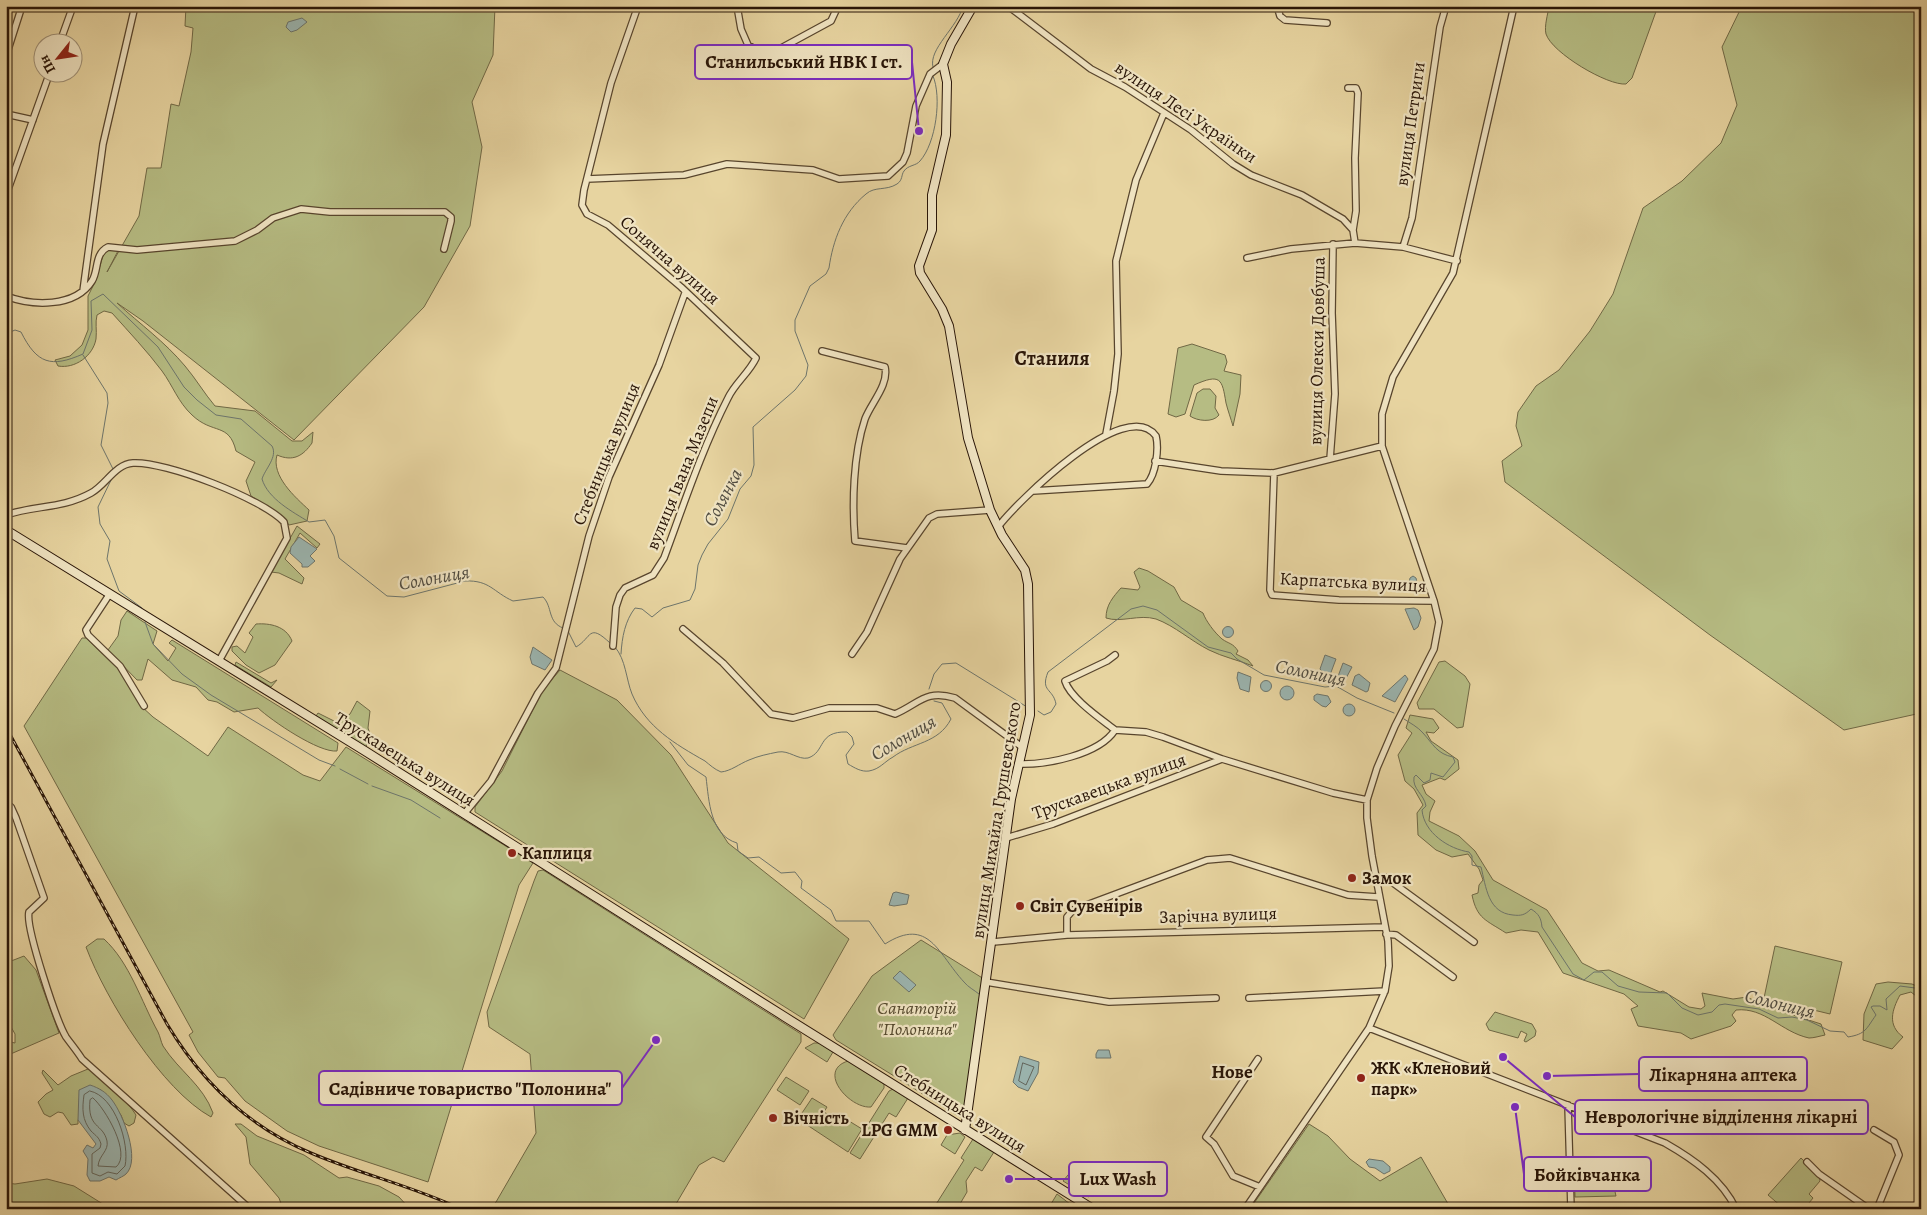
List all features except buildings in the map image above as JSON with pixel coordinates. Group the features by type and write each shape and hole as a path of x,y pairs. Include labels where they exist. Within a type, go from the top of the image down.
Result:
{"street":[{"path":"6,56 22,6"},
{"path":"64,32 73,6"},
{"path":"83,291 104,144 136,6"},
{"name":"Сонячна вулиця","path":"638,6 611,83 582,200 588,214 608,225 686,293 756,358"},
{"path":"737,6 741,29 748,45 758,51 772,53 831,21 838,6"},
{"path":"587,179 684,175 727,164 813,170 839,179 888,176 896,171 905,158 916,106 930,74 943,64 951,44 973,6"},
{"name":"вулиця Лесі Українки","path":"1008,6 1091,69 1191,130 1241,169 1302,195 1343,219 1354,230"},
{"path":"1277,6 1280,16 1285,20 1327,23"},
{"name":"вулиця Петриги","path":"1403,246 1412,218 1440,27 1446,6"},
{"path":"1245,1209 1369,1028 1385,990 1389,966 1386,934 1378,897 1367,818 1367,800 1377,768 1394,726 1434,649 1439,622 1434,601 1382,446 1382,414 1393,377 1449,282 1457,261 1514,6"},
{"name":"вулиця Михайла Грушевського","path":"943,64 947,82 946,135 932,195 932,230 919,266 920,273 942,308 950,326 968,438 990,510 998,527 1026,570 1031,704 1018,764 1006,838 966,1127"},
{"path":"6,195 46,82"},
{"path":"1348,88 1356,88 1358,93 1355,158 1355,243"},
{"path":"1106,434 1114,391 1118,354 1116,261 1136,180 1164,113"},
{"path":"6,114 33,120"},
{"path":"6,296 30,304 66,299 83,291 92,280 100,253 108,247 136,250 235,241 257,230 273,218 300,209 330,212 445,212 451,217 451,221 444,249"},
{"path":"1247,258 1333,244 1355,243 1403,246 1457,261"},
{"name":"вулиця Олекси Довбуша","path":"1330,459 1335,394 1332,313 1333,244"},
{"name":"Стебницька вулиця","path":"464,814 491,781 538,693 554,672 588,536 628,431 659,365 686,293"},
{"path":"822,351 885,366 881,389 863,428 853,493 855,541 907,548"},
{"name":"вулиця Івана Мазепи","path":"613,646 616,607 620,595 625,588 653,575 664,558 714,427 728,397 750,370 756,358"},
{"path":"998,527 1011,511 1033,491 1084,448 1106,434 1138,428 1152,431 1157,441 1152,477 1144,485 1033,491"},
{"path":"1155,461 1221,471 1274,473 1382,446"},
{"path":"6,515 74,502 96,490 119,468 132,463 169,468 261,505 286,525 287,538 219,661"},
{"name":"Карпатська вулиця","path":"1274,473 1270,590 1272,595 1339,600 1434,601"},
{"path":"852,654 868,632 886,588 907,548 932,515 990,510"},
{"name":"Трускавецька вулиця","path":"6,530 464,814 811,1033"},
{"path":"109,595 86,630 88,635 120,666 134,685 144,706"},
{"path":"683,628 723,663 771,714 793,718 829,708 877,708 895,714 918,699 934,694 945,695 955,698 1022,747"},
{"path":"1018,764 1041,762 1090,751 1105,743 1115,730 1090,711 1070,691 1065,681 1107,662 1115,655"},
{"name":"Трускавецька вулиця","path":"1115,730 1146,732 1222,759 1333,793 1367,800"},
{"name":"Трускавецька вулиця","path":"1006,838 1053,824 1222,759"},
{"path":"6,803 10,806 16,818 44,898 29,912 29,926 33,944 65,1036 82,1059 250,1209"},
{"path":"1067,935 1066,917 1073,910 1187,867 1220,857 1230,858 1348,894 1378,897"},
{"path":"1376,878 1385,877 1474,942"},
{"name":"Зарічна вулиця","path":"992,942 1067,935 1384,927"},
{"path":"1386,934 1396,935 1453,977"},
{"path":"986,982 1109,1002 1216,998"},
{"path":"1249,998 1385,990"},
{"path":"1369,1028 1676,1149 1723,1187 1736,1209"},
{"name":"Стебницька вулиця","path":"811,1033 966,1127 1093,1209"},
{"path":"1258,1059 1206,1137 1214,1144 1233,1176 1260,1187"},
{"path":"1568,1105 1571,1209"},
{"path":"1874,1130 1894,1142 1899,1155 1877,1209"},
{"path":"1807,1162 1818,1174 1869,1209"}],"green space":[{"path":"186,6 495,6 493,55 472,102 482,147 470,226 424,307 294,440 143,321 117,303 177,357 215,406 255,411 292,441 302,441 313,432 312,443 297,457 288,458 277,455 276,463 281,478 291,492 309,510 307,521 289,525 282,516 251,496 246,481 255,462 236,451 233,442 225,432 200,421 187,410 156,364 112,313 104,311 97,315 96,339 87,356 77,363 64,366 58,366 55,360 70,356 82,345 88,330 88,296 96,280 103,255 109,249 119,249 107,272 139,216 147,168 161,168 171,104 179,106 191,52 193,28 185,26"},
{"path":"1549,6 1658,6 1632,78 1626,84 1607,80 1581,67 1558,50 1550,42 1546,34"},
{"path":"1742,6 1921,6 1921,713 1844,730 1710,635 1505,482 1502,461 1522,446 1516,426 1518,412 1536,386 1559,370 1590,331 1613,294 1643,208 1682,181 1721,143 1737,105 1722,47"},
{"path":"1192,344 1225,355 1227,362 1224,371 1241,375 1240,394 1233,426 1223,388 1219,380 1215,379 1194,385 1185,414 1176,417 1168,414 1178,348"},
{"path":"1203,389 1210,389 1216,396 1215,408 1219,415 1216,418 1201,420 1190,416 1197,393"},
{"path":"297,526 320,544 317,548 300,533 285,559 304,578 302,584 279,573 271,572"},
{"path":"1139,568 1148,571 1174,587 1181,600 1203,613 1216,633 1234,646 1238,651 1236,654 1248,660 1253,666 1209,650 1156,619 1143,617 1118,620 1106,618 1109,605 1121,588 1138,590 1140,587 1134,572"},
{"path":"127,611 157,631 153,644 168,661 176,648 169,643 172,640 338,743 337,751 319,747 308,742 284,728 258,708 234,712 217,702 208,700 196,687 172,680 148,659 142,680 137,680 108,650 118,636 121,620"},
{"path":"256,624 277,626 286,632 292,641 275,665 259,673 246,665 232,651 232,647 237,646 245,653 253,637 249,633"},
{"path":"82,638 86,638 120,671 141,706 153,717 208,756 228,727 303,775 320,781 346,747 533,863 519,885 428,1182 319,1146 287,1131 245,1101 225,1078 218,1077 198,1052 189,1035 193,1032 24,726"},
{"path":"1445,661 1465,676 1470,684 1463,727 1457,728 1434,709 1419,709 1417,703 1439,662"},
{"path":"236,662 271,683 277,680 271,687 235,665"},
{"path":"560,670 617,700 671,755 728,843 849,939 804,1019 475,812 475,807 502,771 542,691"},
{"path":"357,701 370,711 368,728 371,737 365,748 316,716 318,713 338,723 350,714"},
{"path":"1410,715 1433,719 1439,728 1434,733 1426,732 1431,741 1458,760 1459,769 1445,780 1440,778 1422,785 1426,794 1435,801 1430,812 1429,821 1459,836 1475,851 1493,880 1547,910 1582,963 1598,971 1609,970 1660,992 1663,991 1689,1007 1701,1009 1705,1006 1702,993 1733,999 1747,997 1765,1006 1821,1024 1825,1035 1809,1038 1799,1035 1756,1012 1746,1010 1736,1010 1732,1015 1736,1021 1731,1026 1691,1039 1681,1033 1638,1026 1631,1009 1638,1006 1624,994 1563,973 1538,932 1521,930 1506,933 1488,922 1480,914 1474,903 1472,895 1478,893 1479,885 1483,880 1479,869 1468,854 1452,857 1436,850 1418,835 1417,813 1423,805 1414,789 1405,781 1398,755 1412,733 1406,728"},
{"path":"543,870 801,1034 801,1042 724,1162 713,1157 699,1165 673,1209 489,1209 496,1202 536,1133 530,1054 489,1027 487,1012 534,881 538,871"},
{"path":"97,939 104,939 121,959 158,1032 163,1046 203,1094 213,1113 211,1117 192,1104 155,1065 121,1017 86,947"},
{"name":"Санаторій \"Полонина\"","path":"921,940 984,979 965,1115 960,1117 836,1040 833,1035 872,976"},
{"path":"1775,946 1842,962 1830,1014 1764,998"},
{"path":"24,956 36,970 59,1033 6,1056 6,1041 15,1043 15,1034 6,1018 6,963"},
{"path":"1888,982 1912,984 1921,988 1921,1000 1911,992 1900,995 1897,1001 1892,1017 1895,1027 1903,1037 1892,1049 1863,1040 1864,1014 1876,984"},
{"path":"1495,1012 1532,1024 1536,1031 1535,1036 1526,1042 1524,1041 1527,1034 1521,1031 1518,1038 1489,1030 1486,1024"},
{"path":"814,1043 819,1043 833,1052 827,1062 805,1048"},
{"path":"848,1061 884,1084 884,1088 871,1107 863,1106 846,1096 836,1080 835,1073 839,1066"},
{"path":"88,1069 127,1103 136,1115 134,1123 129,1126 124,1123 121,1115 100,1089 78,1120 78,1124 71,1125 63,1113 58,1112 50,1117 44,1114 38,1102 53,1090 42,1073 43,1070 58,1085 71,1076"},
{"path":"786,1077 809,1091 800,1105 777,1090"},
{"path":"893,1089 908,1098 896,1117 889,1113 860,1159 850,1153 889,1091"},
{"path":"812,1098 827,1107 824,1112 843,1123 849,1121 862,1129 848,1152 798,1119"},
{"path":"235,1124 241,1124 257,1136 304,1155 339,1178 347,1177 379,1186 399,1197 410,1209 283,1209 279,1198 250,1164 246,1137"},
{"path":"1309,1124 1328,1136 1350,1159 1380,1181 1421,1157 1451,1209 1250,1209"},
{"path":"960,1133 965,1137 955,1154 941,1145 947,1135"},
{"path":"973,1139 994,1152 982,1171 975,1167 966,1181 967,1192 957,1209 933,1209 964,1160 961,1158"},
{"path":"1576,1157 1614,1170 1615,1177 1612,1179 1616,1196 1575,1197 1574,1159"},
{"path":"1801,1158 1819,1176 1820,1181 1809,1194 1813,1198 1809,1203 1812,1206 1809,1209 1781,1209 1782,1207 1768,1195"},
{"path":"1082,1165 1092,1168 1097,1177 1089,1197 1063,1181 1073,1169"},
{"path":"47,1179 74,1186 106,1206 118,1209 7,1209 6,1183 15,1184"},
{"path":"1057,1194 1070,1204 1084,1209 1048,1209"}],"water":[{"path":"302,18 307,22 297,30 291,32 286,27 288,22"},
{"path":"299,537 317,549 310,556 315,561 308,567 302,567 302,564 290,553 291,547"},
{"path":"1413,576 1416,578 1419,591 1415,592 1408,588 1410,578"},
{"path":"1414,608 1418,610 1421,618 1418,627 1414,630 1405,609"},
{"path":"1228,626 1234,632 1228,638 1222,632"},
{"path":"533,647 552,660 545,670 532,664 530,657"},
{"path":"1325,655 1336,659 1330,675 1324,674 1320,669"},
{"path":"1343,663 1352,667 1344,682 1341,683 1337,679"},
{"path":"1238,672 1251,677 1249,692 1240,689 1237,678"},
{"path":"1359,674 1370,683 1366,692 1352,685 1355,676"},
{"path":"1405,675 1408,679 1395,702 1382,696"},
{"path":"1266,680 1272,686 1266,692 1260,686"},
{"path":"1284,686 1290,686 1294,693 1290,700 1284,700 1280,696 1280,690"},
{"path":"1317,694 1328,696 1331,702 1326,707 1322,706 1314,700 1314,696"},
{"path":"1349,704 1355,710 1349,716 1343,710"},
{"path":"893,893 909,895 907,904 889,905"},
{"path":"900,971 916,985 909,992 893,978"},
{"path":"1098,1050 1109,1050 1111,1058 1096,1058"},
{"path":"1020,1056 1039,1062 1038,1073 1028,1091 1018,1087 1013,1082"},
{"path":"90,1085 102,1091 112,1100 129,1137 132,1158 130,1167 126,1174 116,1180 109,1177 100,1181 90,1181 87,1175 88,1159 83,1151 87,1145 93,1148 96,1144 78,1120 79,1090"},
{"path":"1369,1159 1383,1161 1390,1167 1390,1171 1384,1174 1375,1168 1369,1167 1366,1162"}],"waterway":[{"name":"Солянка","path":"933,67 935,53 956,22 963,6"},
{"name":"Солянка","path":"621,654 625,630 635,608 642,609 652,617 663,608 690,600 695,589 698,565 702,555 708,544 728,519 740,489 751,476 754,465 753,427 795,390 806,376 808,365 795,331 795,320 810,286 826,274 829,268 836,237 845,218 866,194 877,189 893,186 899,182 906,169 918,163 926,153 934,132 936,120 937,96 933,76"},
{"name":"Солониця","path":"6,334 15,330 21,332 33,351 39,357 46,360 62,361 83,354 92,330 91,301 103,294 158,347 184,387 197,400 216,415 241,419 272,446 272,459 262,479 270,493 275,499 309,522 325,520 334,536 339,558 387,596 404,597 465,581 480,582 513,601 543,597 552,618 563,628"},
{"path":"83,355 107,393 108,403 101,445 113,469"},
{"path":"113,476 98,507 100,524 110,541 107,559 119,591 142,608"},
{"name":"Солониця","path":"1038,711 1044,715 1051,712 1056,704 1046,687 1045,683 1048,672 1131,609 1143,606 1157,610 1208,647 1231,653 1237,659 1264,675 1325,687 1336,686 1357,698 1394,713"},
{"path":"145,622 153,644 182,674 211,695 319,760 335,766"},
{"name":"Солониця","path":"568,631 576,647 594,633 610,643"},
{"name":"Солониця","path":"615,647 624,664 632,694 645,716 662,734 721,772 756,757 778,752 786,752 801,758 808,758 814,755 826,738 837,733 847,732 852,737 854,744 846,755 848,764 861,770 873,770 901,752 932,738 946,727 951,719 942,703 934,701"},
{"name":"Солониця","path":"929,689 934,674 942,664 956,663 1027,707"},
{"name":"Солониця","path":"1404,719 1421,731 1439,751 1453,757 1455,762 1443,777 1431,773 1430,780 1424,783 1416,775 1414,777 1416,788 1425,802 1426,806 1422,810 1427,826 1439,839 1469,852 1472,856 1472,865 1481,867 1490,898 1498,909 1505,913 1516,915 1525,914 1531,909 1536,913 1542,927 1573,974 1584,980 1594,972 1602,972 1618,986 1639,992 1667,993 1682,1008 1698,1015 1712,1012 1719,1005 1725,1004 1759,1009 1778,1018 1792,1017 1807,1020 1830,1031 1844,1032 1848,1037 1859,1034 1867,1027 1876,1015 1871,1007 1880,1006 1887,1010 1886,999 1900,986 1915,988 1921,993"},
{"path":"670,742 688,765 706,777 712,816 721,833 737,843 738,851 748,858 759,857 781,873 795,872 802,881 801,888 831,910 836,921 869,921 885,944 900,936 912,934 922,936 939,950 966,984 979,994"},
{"path":"340,769 368,784"},
{"path":"372,786 411,800 440,818"}],"railway":[{"path":"6,727 167,1024 180,1045 211,1083 247,1116 288,1142 311,1153 461,1209"}],"place":[{"name":"Станильський НВК І ст.","path":"919,131"},
{"name":"Каплиця","path":"512,853"},
{"name":"Замок","path":"1352,878"},
{"name":"Світ Сувенірів","path":"1020,906"},
{"name":"Садівниче товариство \"Полонина\"","path":"656,1040"},
{"name":"Неврологічне відділення лікарні","path":"1503,1057"},
{"name":"Лікарняна аптека","path":"1547,1076"},
{"name":"ЖК «Кленовий парк»","path":"1361,1078"},
{"name":"Бойківчанка","path":"1515,1107"},
{"name":"Вічність","path":"773,1118"},
{"name":"LPG GMM","path":"948,1130"},
{"name":"Lux Wash","path":"1009,1179"}],"district":[{"name":"Станиля","path":"1052,358"},
{"name":"Нове","path":"1232,1071"}]}
